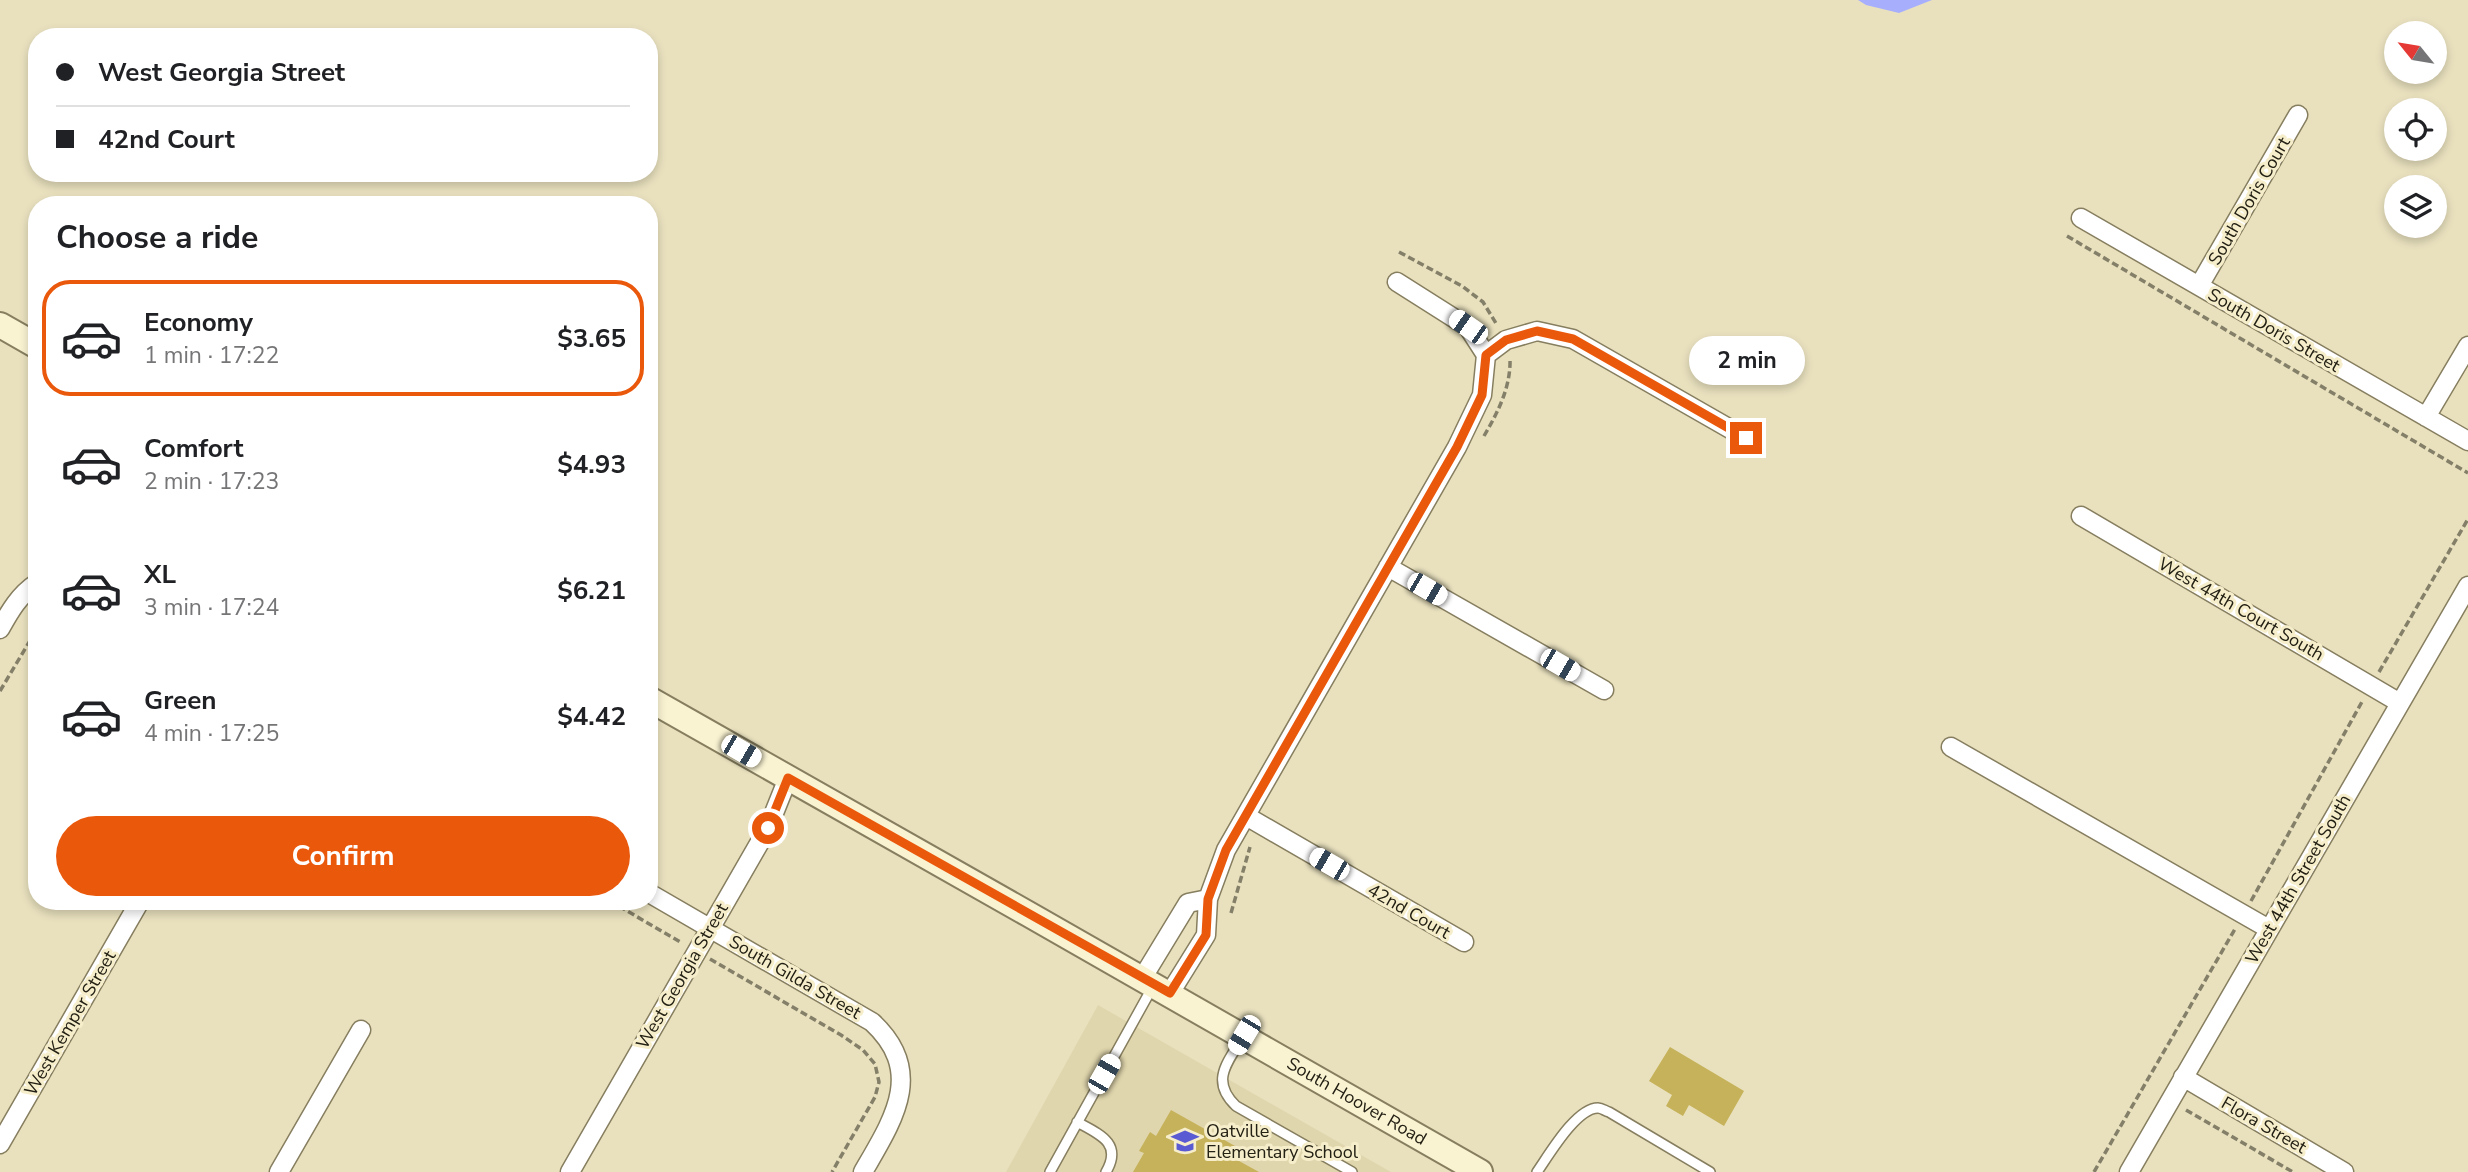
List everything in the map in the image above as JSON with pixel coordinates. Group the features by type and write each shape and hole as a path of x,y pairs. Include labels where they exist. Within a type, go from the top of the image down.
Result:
{"street":[{"name":"South Doris Court","path":"2199,286 2298,115"},
{"name":"South Doris Street","path":"2081,218 2468,441"},
{"path":"1156,985 1206,935 1208,899 1226,850 1457,447 1482,395 1486,355 1468,327 1397,282"},
{"path":"0,325 28,341"},
{"path":"1486,355 1506,340 1537,331 1573,339 1746,438"},
{"path":"2426,417 2468,346"},
{"name":"West 44th Court South","path":"2081,516 2400,703"},
{"path":"1388,567 1604,690"},
{"name":"West 44th Street South","path":"2129,1172 2468,586"},
{"path":"0,629 14,604 28,589"},
{"name":"South Hoover Road","path":"658,704 1244,1035 1469,1169"},
{"path":"1951,747 2269,929"},
{"name":"West Georgia Street","path":"570,1172 768,828 788,778"},
{"name":"42nd Court","path":"1246,816 1464,942"},
{"name":"South Gilda Street","path":"658,898 872,1022 885,1034 896,1052 900,1068 900,1098 894,1117 863,1172"},
{"path":"1156,985 1188,903 1208,899"},
{"name":"West Kemper Street","path":"0,1144 135,910"},
{"path":"279,1172 361,1030"},
{"name":"Flora Street","path":"2183,1077 2344,1172"}],"lane":[{"path":"1049,1172 1156,985"},
{"path":"1244,1035 1222,1078 1222,1087 1227,1097 1236,1106 1352,1172"},
{"path":"1537,1172 1581,1114 1597,1108 1609,1112 1710,1172"},
{"path":"1077,1122 1105,1138 1111,1146 1112,1155 1106,1172"}],"path":[{"path":"2067,236 2468,473"},
{"path":"2094,1172 2468,519"},
{"path":"0,691 28,644"},
{"path":"625,910 841,1035 863,1050 875,1064 879,1082 875,1097 832,1172"},
{"path":"2144,1086 2293,1172"}],"shaded area":[{"path":"1098,1005 1391,1172 1006,1172"}],"water":[{"path":"1858,0 1932,0 1899,13 1866,5"}],"building":[{"path":"1670,1047 1744,1091 1724,1126 1689,1105 1683,1116 1666,1106 1672,1095 1649,1081"},
{"name":"Oatville Elementary School","path":"1171,1110 1235,1146 1230,1156 1259,1172 1133,1172 1144,1153 1139,1151 1150,1132 1156,1136"}],"place":[{"name":"Oatville Elementary School","path":"1185,1141"}],"route":[{"path":"768,828 788,778 1170,993 1206,935 1208,899 1226,850 1457,447 1482,395 1486,355 1506,340 1537,331 1573,339 1746,438"}]}
